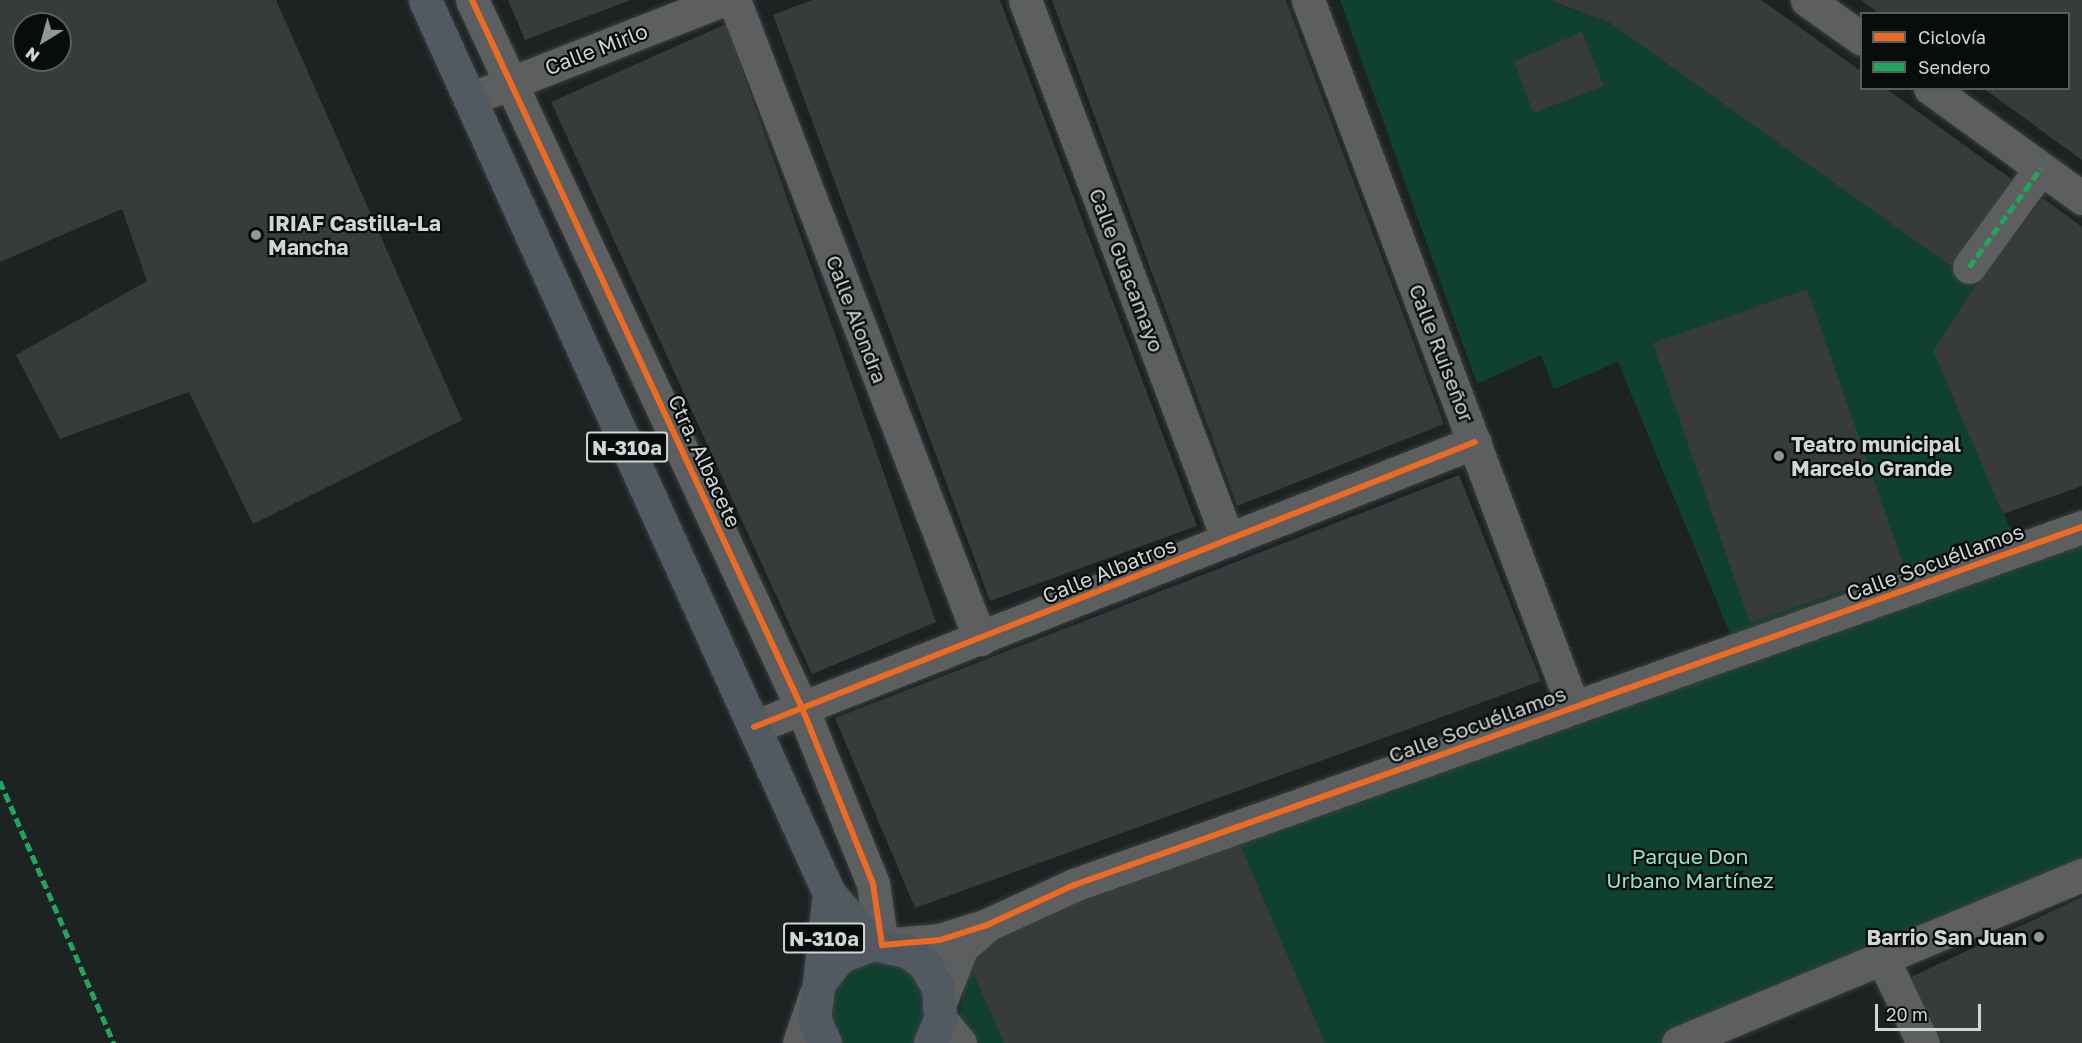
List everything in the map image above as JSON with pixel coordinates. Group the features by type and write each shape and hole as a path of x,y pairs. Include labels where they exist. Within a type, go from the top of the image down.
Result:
{"highway":[{"name":"N-310a","path":"425,0 829,893 878,944 906,951 924,964 938,987 942,1030"},
{"name":"N-310a","path":"825,1043 814,1018 829,893"},
{"name":"N-310a","path":"817,989 839,957 878,944"}],"street":[{"name":"Ctra. Albacete","path":"472,0 802,708 873,884 878,944"},
{"name":"Calle Mirlo","path":"470,99 722,0"},
{"name":"Calle Alondra","path":"734,0 980,639"},
{"name":"Calle Guacamayo","path":"1025,0 1228,540"},
{"name":"Calle Ruiseñor","path":"1308,0 1573,707"},
{"path":"1807,0 1860,38"},
{"path":"1933,90 2082,198"},
{"path":"1969,267 2041,168"},
{"name":"Calle Albatros","path":"754,727 1475,442"},
{"name":"Calle Socuéllamos","path":"878,944 940,940 987,925 1074,885 2082,527"},
{"path":"1678,1043 2082,875"},
{"name":"Calle Socuéllamos","path":"942,1030 962,947 987,925"},
{"path":"1883,959 1923,1043"},
{"path":"799,1043 817,989"}],"green space":[{"path":"1340,0 1548,0 1610,23 1976,284 1933,351 2019,549 1737,650 1618,362 1554,389 1541,355 1477,384"},
{"name":"Parque Don Urbano Martínez","path":"2082,545 2082,892 1720,1043 971,1043 957,1030 965,983 980,954 1040,914"},
{"path":"863,960 895,962 919,983 926,999 921,1033 913,1043 841,1043 828,1023 837,978"}],"building":[{"name":"IRIAF Castilla-La Mancha","path":"0,0 276,0 462,420 253,524 189,392 60,439 16,355 147,281 122,209 0,262"},
{"path":"508,0 631,0 525,40"},
{"path":"812,0 1000,0 1197,526 990,601 773,15"},
{"path":"1052,0 1286,0 1444,424 1237,506"},
{"path":"1549,0 1761,0 1860,71 1860,90 1888,90 2014,181 1952,267 1610,23"},
{"path":"1861,0 2082,0 2082,160 1986,90 2070,90 2070,12 1877,12"},
{"path":"726,24 936,622 812,674 551,102"},
{"path":"1582,32 1604,86 1533,113 1514,61"},
{"path":"2043,198 2082,227 2082,486 2003,514 1933,351 1976,284"},
{"name":"Teatro municipal Marcelo Grande","path":"1807,289 1905,569 1750,623 1653,343"},
{"path":"1459,475 1541,681 915,908 835,718"},
{"path":"1233,828 1325,1043 1004,1043 962,947"},
{"name":"Barrio San Juan","path":"2082,897 2082,1043 1943,1043 1911,977"}],"marked path":[{"path":"1969,267 2041,168"},
{"path":"0,781 114,1043"}],"cycle path":[{"path":"472,0 802,708 873,884 882,945 940,940 987,925 1074,885 2082,527"},
{"path":"754,727 1475,442"}],"place":[{"name":"IRIAF Castilla-La Mancha","path":"256,235"},
{"name":"Teatro municipal Marcelo Grande","path":"1779,456"},
{"name":"Barrio San Juan","path":"2039,937"}]}
